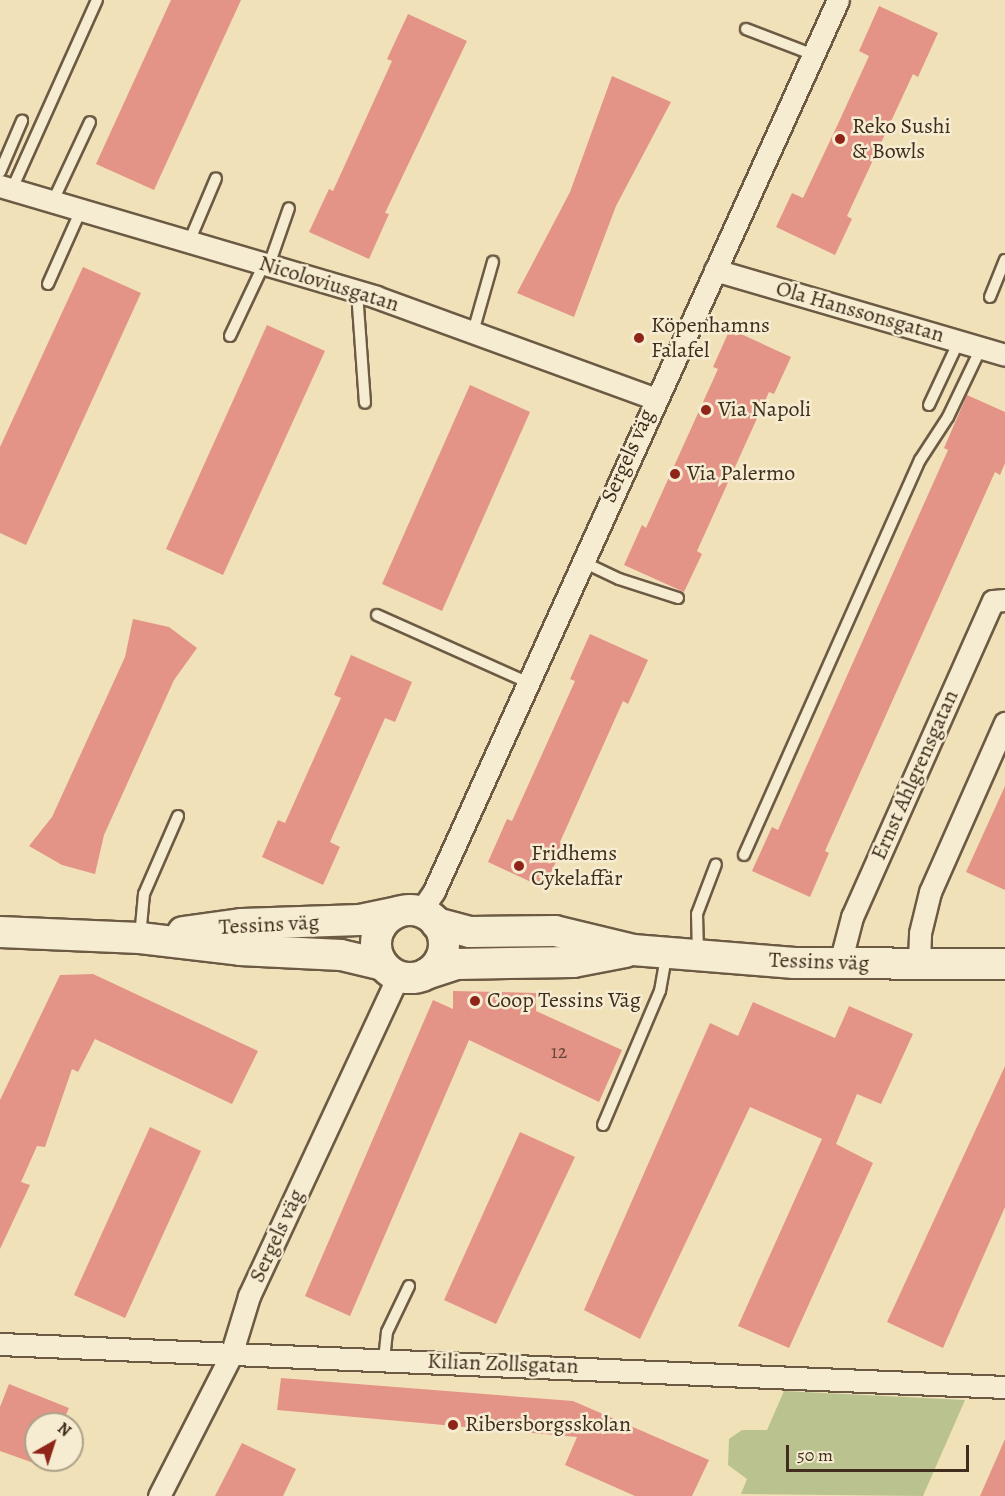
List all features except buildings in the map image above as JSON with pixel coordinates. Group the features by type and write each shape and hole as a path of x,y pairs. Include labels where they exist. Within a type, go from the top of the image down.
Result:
{"street":[{"name":"Sergels väg","path":"418,915 434,891 654,398 838,0"},
{"name":"Nicoloviusgatan","path":"6,188 357,292 654,398"},
{"name":"Ola Hanssonsgatan","path":"715,270 1005,356"},
{"name":"Ernst Ahlgrensgatan","path":"840,963 852,917 993,601 1005,600"},
{"path":"920,963 920,933 930,892 1005,723"},
{"name":"Tessins väg","path":"140,938 242,924 360,920 418,915 470,932 555,932 633,950 840,963 1005,964"},
{"path":"418,915 444,945 436,966 402,972 376,941 379,929 418,915"},
{"name":"Tessins väg","path":"0,932 140,938 240,950 341,955 402,972 457,964 573,962 633,950"},
{"name":"Sergels väg","path":"159,1496 231,1355 249,1296 402,972"},
{"name":"Kilian Zollsgatan","path":"0,1344 1005,1387"}],"lane":[{"path":"6,188 97,0"},
{"path":"746,29 814,55"},
{"path":"0,172 22,121"},
{"path":"53,201 90,122"},
{"path":"189,242 216,178"},
{"path":"230,336 267,265 289,208"},
{"path":"48,284 81,210"},
{"path":"990,297 1005,260"},
{"path":"472,332 493,262"},
{"path":"357,292 365,403"},
{"path":"929,405 959,341"},
{"path":"744,855 920,460 948,417 981,348"},
{"path":"581,561 619,579 678,598"},
{"path":"377,615 527,682"},
{"path":"140,938 144,894 178,816"},
{"path":"698,954 697,914 716,864"},
{"path":"603,1125 660,991 667,952"},
{"path":"384,1360 387,1332 409,1286"}],"green space":[{"path":"784,1391 965,1400 923,1496 741,1494 747,1479 728,1465 729,1439 742,1430 767,1430"}],"place":[{"name":"Reko Sushi & Bowls","path":"840,139"},
{"name":"Köpenhamns Falafel","path":"639,338"},
{"name":"Via Napoli","path":"706,410"},
{"name":"Via Palermo","path":"675,474"},
{"name":"Fridhems Cykelaffär","path":"519,866"},
{"name":"Coop Tessins Väg","path":"475,1001"},
{"name":"Ribersborgsskolan","path":"453,1425"}]}
